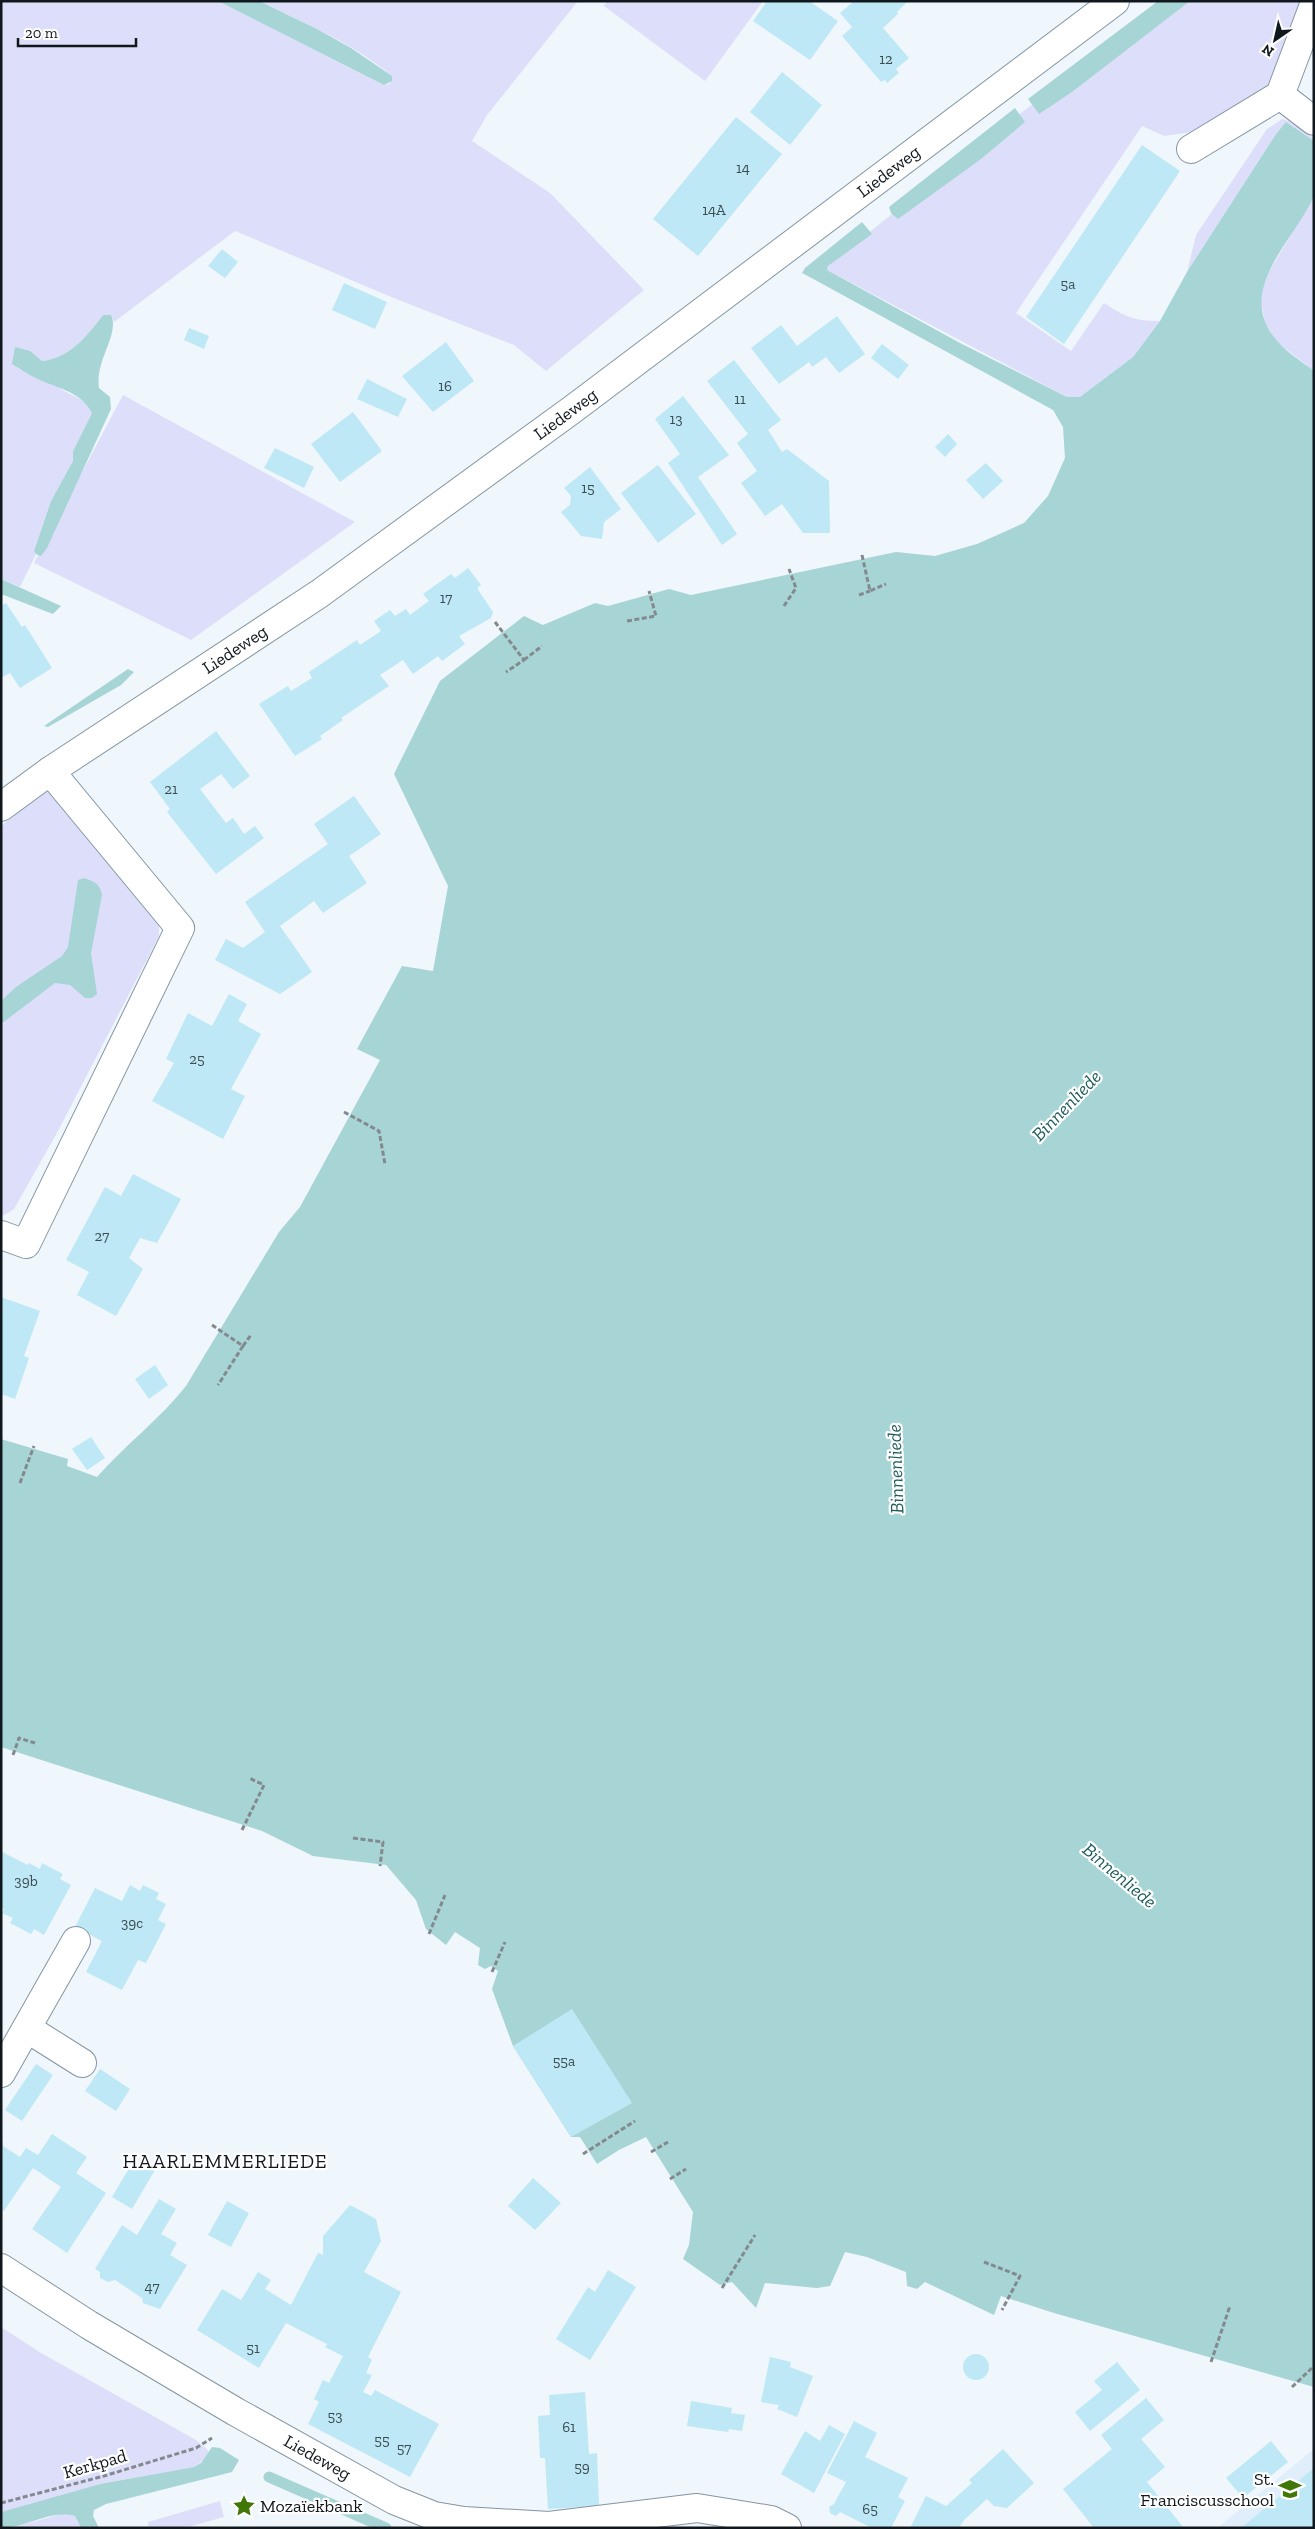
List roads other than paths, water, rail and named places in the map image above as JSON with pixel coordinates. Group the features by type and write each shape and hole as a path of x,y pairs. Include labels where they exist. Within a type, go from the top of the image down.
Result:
{"street":[{"name":"Liedeweg","path":"1,807 50,770 319,594 573,410 1115,1"},
{"path":"1191,149 1280,95 1314,5"},
{"path":"1280,95 1314,121"},
{"path":"1,1234 26,1244 180,928 50,770"},
{"path":"1,2073 76,1941"},
{"path":"28,2028 82,2063"},
{"name":"Liedeweg","path":"1,2268 89,2325 236,2412 394,2500 434,2516 464,2521 549,2526 698,2508 771,2520 787,2528"}],"water":[{"path":"218,1 259,1 351,48 392,76 392,81 384,85"},
{"path":"1158,1 1190,1 1072,92 1039,114 1028,99"},
{"path":"1015,108 1025,122 981,159 898,219 891,213 889,207"},
{"name":"Binnenliede","path":"1286,122 1314,141 1313,198 1271,268 1264,286 1262,304 1266,323 1278,342 1314,371 1314,2387 1054,2313 1001,2296 994,2315 925,2282 917,2289 907,2286 906,2272 867,2257 845,2252 830,2286 817,2288 765,2283 756,2308 732,2282 720,2285 683,2259 689,2245 693,2212 646,2137 619,2150 597,2164 580,2137 571,2137 513,2046 492,1989 498,1971 491,1966 485,1969 478,1965 480,1948 455,1932 446,1945 426,1929 416,1900 386,1865 313,1856 262,1831 1,1747 1,1439 68,1459 67,1466 97,1477 165,1410 186,1386 279,1232 300,1207 380,1060 357,1049 402,966 433,971 448,886 394,774 440,681 524,616 543,625 595,603 608,606 669,589 691,595 896,552 935,556 977,544 1024,523 1048,496 1065,458 1063,427 1053,410 802,273 805,268 862,222 872,234 828,266 827,270 960,343 1067,397 1080,397 1133,357 1160,321 1187,272 1276,134"},
{"path":"103,315 111,315 113,323 110,339 100,367 99,388 110,397 111,409 47,548 41,556 34,551 51,501 73,461 73,451 92,413 82,400 76,396 36,378 12,364 15,347 30,351 42,361 61,356 77,345"},
{"path":"1,579 61,606 53,614 1,594"},
{"path":"128,669 134,672 121,685 48,727 44,726"},
{"path":"84,878 96,884 100,888 102,895 91,953 97,994 92,998 85,998 70,985 55,983 1,1024 1,1001 16,987 62,956 68,947 78,880"},
{"path":"212,2447 220,2448 239,2460 232,2472 106,2504 94,2510 93,2516 99,2528 81,2528 75,2516 57,2515 1,2528 1,2512 100,2484 194,2467 201,2463"}],"waterway":[{"path":"269,2477 386,2528"}],"place":[{"name":"St. Franciscusschool","path":"1290,2489"},
{"name":"Mozaïekbank","path":"244,2506"}],"district":[{"name":"HAARLEMMERLIEDE","path":"225,2161"}]}
